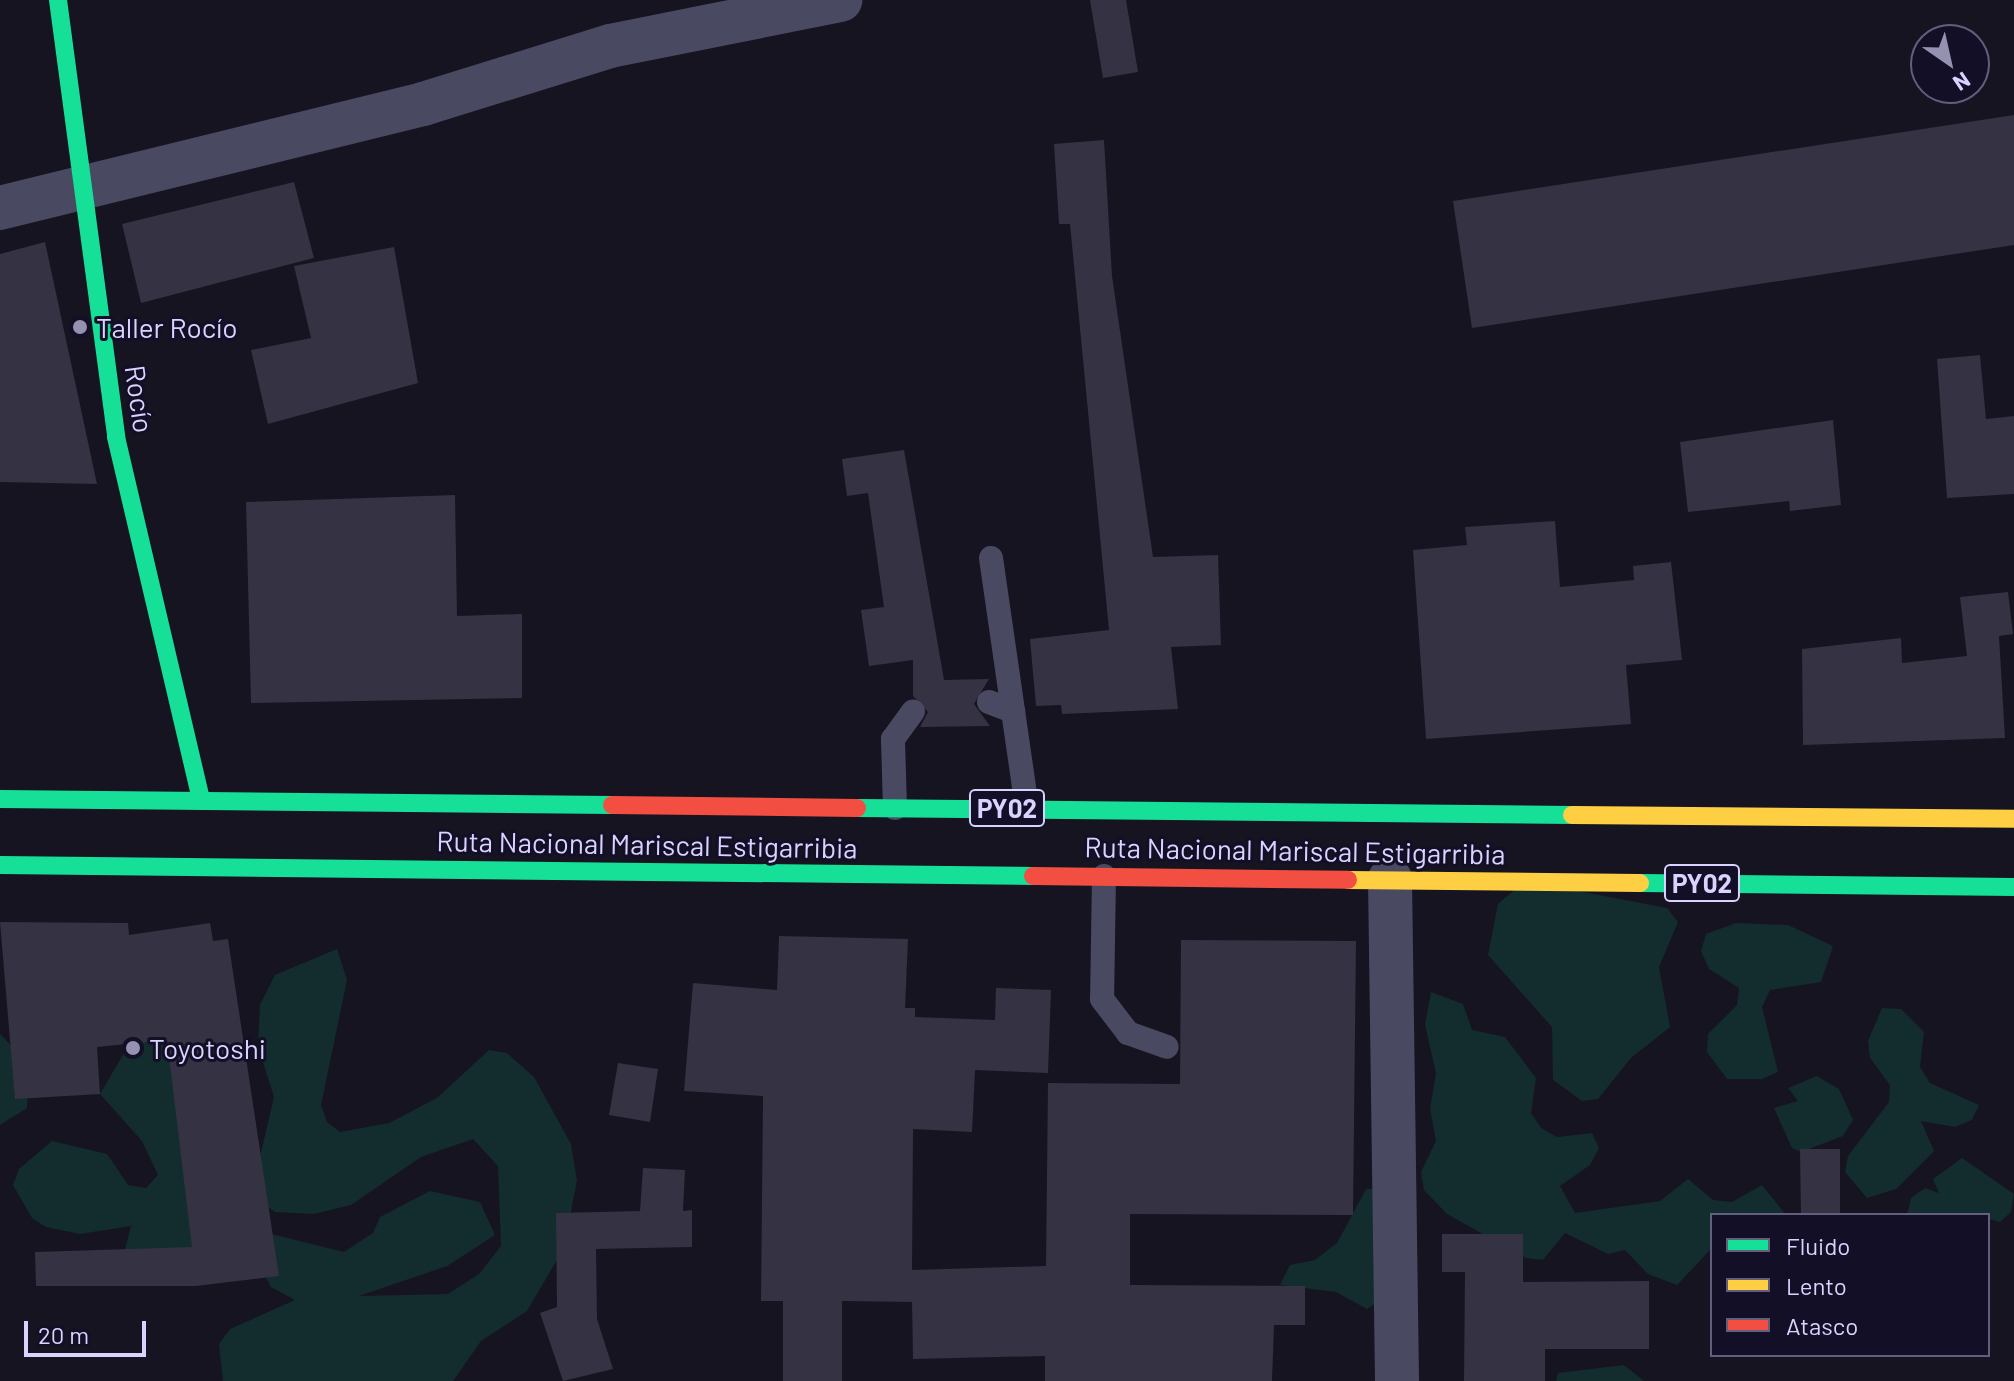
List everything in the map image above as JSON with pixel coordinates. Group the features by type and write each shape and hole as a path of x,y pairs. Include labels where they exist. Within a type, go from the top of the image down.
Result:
{"main road":[{"name":"Rocío","path":"58,0 116,437 201,800"},
{"name":"Ruta Nacional Mariscal Estigarribia","path":"0,799 2014,819"},
{"name":"Ruta Nacional Mariscal Estigarribia","path":"0,865 2014,887"}],"street":[{"path":"0,208 423,104 610,46 840,0"},
{"path":"1390,879 1397,1381"}],"lane":[{"path":"991,558 1027,808"},
{"path":"989,702 1013,711"},
{"path":"895,808 893,739 913,711"},
{"path":"1104,876 1102,999 1128,1033 1167,1047"}],"green space":[{"path":"1525,881 1667,908 1678,922 1659,967 1670,1027 1631,1058 1598,1099 1582,1101 1553,1080 1552,1027 1488,955 1498,904"},
{"path":"1736,923 1788,925 1833,946 1821,982 1770,990 1762,1007 1778,1072 1762,1079 1727,1079 1707,1052 1708,1034 1737,1005 1739,988 1709,969 1701,951 1706,934"},
{"path":"337,949 347,980 321,1105 327,1122 340,1132 389,1123 437,1098 489,1050 507,1053 534,1077 571,1144 577,1180 564,1248 527,1311 481,1341 453,1381 223,1381 219,1344 230,1329 295,1300 271,1287 245,1240 259,1231 344,1252 373,1233 380,1217 430,1191 480,1202 495,1235 447,1266 359,1296 448,1294 479,1274 501,1246 498,1166 473,1139 421,1157 351,1205 314,1214 275,1212 258,1200 258,1165 274,1097 258,1046 260,1005 275,975"},
{"path":"1431,992 1463,1004 1472,1030 1505,1037 1536,1078 1531,1113 1541,1128 1557,1137 1592,1133 1599,1148 1590,1165 1560,1186 1575,1213 1660,1201 1688,1179 1713,1200 1732,1202 1762,1185 1784,1213 1710,1213 1710,1250 1677,1285 1648,1274 1625,1250 1608,1254 1565,1233 1543,1260 1526,1258 1447,1214 1424,1190 1421,1172 1436,1141 1430,1109 1436,1073 1425,1025"},
{"path":"1882,1008 1901,1009 1924,1032 1920,1067 1930,1083 1979,1105 1972,1120 1955,1127 1921,1121 1934,1151 1896,1189 1867,1198 1845,1172 1848,1156 1889,1102 1890,1085 1870,1058 1868,1041"},
{"path":"176,1023 198,1113 179,1142 207,1187 196,1254 122,1261 131,1226 80,1234 46,1227 32,1218 13,1185 19,1169 52,1141 107,1154 128,1185 146,1188 158,1175 142,1141 100,1094 141,1024"},
{"path":"0,1034 30,1065 27,1108 0,1125"},
{"path":"1817,1076 1839,1089 1853,1120 1843,1136 1801,1152 1792,1148 1774,1108 1798,1101 1788,1088"},
{"path":"1962,1158 2014,1194 2011,1212 2000,1222 1990,1219 1990,1213 1907,1213 1911,1198 1925,1188 1939,1193 1933,1179"},
{"path":"1366,1189 1383,1189 1398,1288 1367,1309 1336,1292 1280,1285 1290,1265 1315,1260 1337,1243"},
{"path":"1624,1365 1644,1381 1556,1381 1558,1373"}],"building":[{"path":"1090,0 1126,0 1138,72 1103,78"},
{"path":"2014,115 2014,245 1472,328 1453,201"},
{"path":"1104,140 1112,276 1153,557 1218,555 1221,645 1171,647 1178,709 1062,714 1061,705 1036,706 1030,639 1109,630 1070,224 1059,224 1054,144"},
{"path":"294,182 314,258 141,303 122,224"},
{"path":"45,242 97,484 0,482 0,254"},
{"path":"394,247 418,383 268,424 251,350 311,338 294,266"},
{"path":"1980,355 1986,419 2014,416 2014,494 1947,498 1937,359"},
{"path":"1833,420 1841,505 1790,511 1789,501 1688,512 1680,442"},
{"path":"904,450 944,680 989,679 974,704 990,726 920,727 928,712 913,696 913,660 869,666 861,610 884,607 868,493 847,496 842,459"},
{"path":"455,495 457,616 522,614 522,698 251,703 246,502"},
{"path":"1555,521 1560,587 1634,580 1633,566 1671,562 1682,660 1626,665 1631,724 1426,739 1413,550 1467,545 1465,527"},
{"path":"2008,592 2013,634 1999,636 2005,738 1803,745 1802,649 1901,638 1902,663 1967,656 1960,597"},
{"path":"0,922 128,923 129,935 210,923 213,941 228,939 279,1276 196,1286 36,1286 35,1252 192,1247 167,1040 97,1047 100,1094 15,1099"},
{"path":"779,936 908,939 905,1008 915,1008 915,1017 995,1020 996,988 1051,990 1048,1073 975,1070 972,1132 913,1129 912,1270 1046,1266 1048,1083 1180,1084 1181,940 1356,941 1353,1215 1130,1214 1130,1285 1305,1286 1305,1325 1274,1325 1272,1381 1045,1381 1045,1356 913,1359 912,1302 842,1301 842,1381 783,1381 783,1301 761,1301 763,1096 684,1091 693,983 777,990"},
{"path":"618,1063 658,1069 650,1122 609,1115"},
{"path":"1800,1149 1840,1149 1840,1213 1801,1213"},
{"path":"643,1168 685,1170 683,1211 692,1210 692,1247 596,1249 597,1319 613,1369 563,1381 540,1313 557,1307 556,1213 640,1211"},
{"path":"1442,1234 1523,1234 1523,1282 1649,1281 1649,1349 1545,1349 1545,1381 1464,1381 1465,1272 1442,1272"}],"traffic: fast":[{"path":"58,0 116,437 201,800"},
{"path":"0,799 612,805"},
{"path":"857,808 1572,815"},
{"path":"0,865 1033,876"},
{"path":"1640,883 2014,887"}],"traffic: slow":[{"path":"1572,815 2014,819"},
{"path":"1348,880 1640,883"}],"traffic: jam":[{"path":"612,805 857,808"},
{"path":"1033,876 1348,880"}],"place":[{"name":"Taller Rocío","path":"80,327"},
{"name":"Toyotoshi","path":"133,1048"}]}
